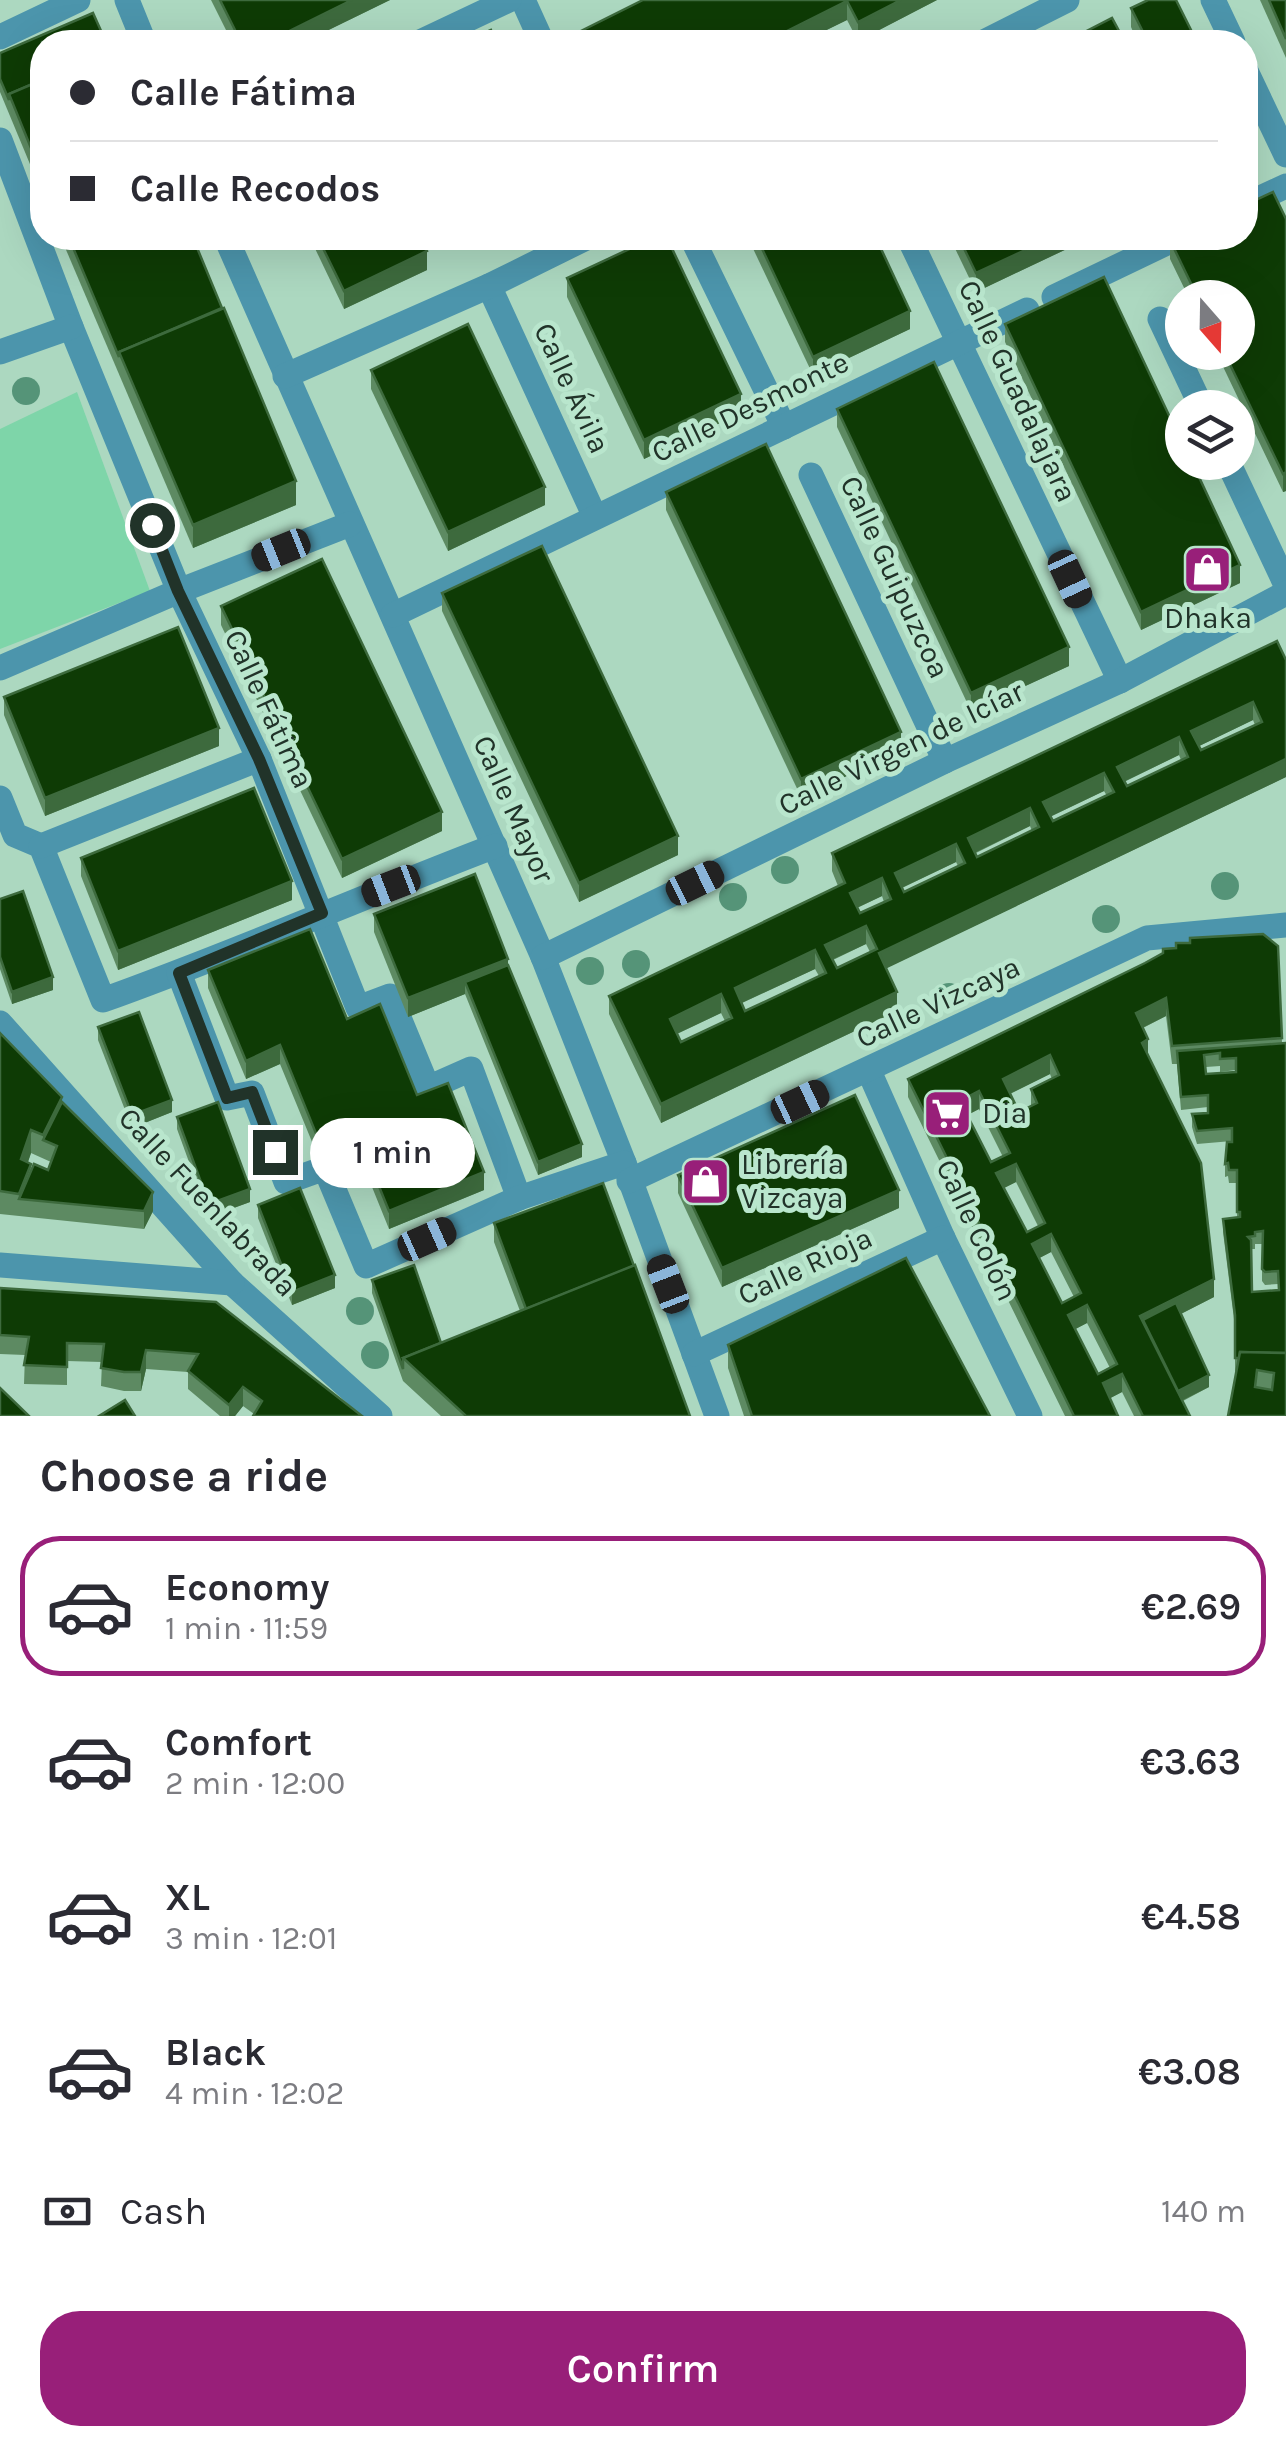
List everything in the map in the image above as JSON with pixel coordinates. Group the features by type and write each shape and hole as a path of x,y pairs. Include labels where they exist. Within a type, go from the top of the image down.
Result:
{"street":[{"path":"0,37 78,0"},
{"path":"127,0 139,30"},
{"path":"446,30 510,0"},
{"path":"523,0 537,30"},
{"path":"1014,30 1067,0"},
{"path":"1212,0 1227,30"},
{"path":"1258,96 1286,155"},
{"name":"Calle Fátima","path":"0,140 30,219"},
{"path":"1258,199 1286,186"},
{"name":"Calle Fátima","path":"42,250 178,591 259,759 358,1008 390,996 428,1088 472,1069 519,1198"},
{"name":"Calle Mayor","path":"231,250 496,846 626,1172 717,1416"},
{"path":"285,376 562,250"},
{"path":"698,250 784,427"},
{"name":"Calle Guadalajara","path":"915,250 1120,681"},
{"path":"1054,297 1123,250"},
{"name":"Calle Ávila","path":"489,286 596,517"},
{"name":"Calle Desmonte","path":"393,615 1026,310"},
{"path":"1160,319 1194,390"},
{"path":"0,352 71,327"},
{"name":"Calle Guipuzcoa","path":"811,476 945,761"},
{"path":"1236,480 1286,585"},
{"path":"0,668 178,591 350,524"},
{"name":"Calle Virgen de Icíar","path":"542,957 945,761 1120,681 1286,593"},
{"path":"0,798 15,835 41,846 259,759"},
{"path":"41,846 103,1000 496,846"},
{"name":"Calle Vizcaya","path":"179,973 227,1098 252,1092 286,1182 326,1168 366,1266 519,1198 626,1172 868,1071 1147,938 1286,925"},
{"name":"Calle Fuenlabrada","path":"0,1023 232,1283 380,1416"},
{"name":"Calle Colón","path":"868,1071 943,1238 1030,1416"},
{"name":"Calle Rioja","path":"694,1354 943,1238"},
{"path":"0,1265 232,1283"}],"green space":[{"path":"77,392 150,591 0,649 0,429"}],"building":[{"path":"220,0 352,0 291,30 235,30"},
{"path":"643,0 901,0 858,22 847,1 789,30 583,30"},
{"path":"1148,0 1176,0 1191,30 1142,30 1131,8"},
{"path":"1269,0 1286,0 1286,39"},
{"path":"93,13 101,30 53,30"},
{"path":"1112,18 1118,30 1089,30"},
{"path":"30,40 30,85 9,94 9,100 0,79 0,53"},
{"path":"30,85 30,146 9,94"},
{"path":"1273,192 1286,219 1283,474 1255,416 1255,390 1242,390 1233,370 1255,370 1255,280 1189,280 1175,250 1258,250 1258,199"},
{"path":"74,250 198,250 222,308 119,352 119,357"},
{"path":"324,250 427,250 427,251 344,291"},
{"path":"627,250 673,250 741,394 644,440 567,278"},
{"path":"763,250 882,250 910,311 813,357"},
{"path":"965,250 1025,250 976,273"},
{"path":"1104,277 1165,407 1165,480 1200,480 1240,565 1141,612 1005,324"},
{"path":"224,308 296,481 193,525 119,352"},
{"path":"468,324 545,487 448,532 371,370"},
{"path":"934,362 1069,647 971,693 837,409"},
{"path":"766,444 901,732 801,779 666,492"},
{"path":"542,546 678,836 579,883 442,593"},
{"path":"322,559 442,812 342,859 221,606"},
{"path":"178,627 219,728 45,798 4,697"},
{"path":"1277,641 1286,660 1286,759 879,953 897,992 661,1104 609,996 845,883 832,853","holes":["1253,702 1262,722 1201,750 1191,731","1179,737 1188,757 1127,786 1117,767","1104,773 1114,792 1053,821 1043,802","1030,808 1039,827 977,857 968,838","956,844 965,863 904,892 895,873","882,878 891,899 860,913 850,893","866,926 877,949 837,968 825,945","815,950 826,973 745,1011 735,988","721,994 732,1018 681,1042 670,1019"]},
{"path":"254,788 292,881 118,951 81,858"},
{"path":"475,874 508,959 408,998 374,914"},
{"path":"23,891 53,977 12,992 0,957 0,899"},
{"path":"310,929 347,1019 380,1004 417,1095 448,1083 484,1172 389,1211 353,1122 317,1136 280,1045 246,1061 208,970"},
{"path":"1263,934 1278,946 1282,1038 1172,1046 1166,998 1136,1013 1148,1039 1142,1043 1201,1163 1214,1279 1140,1316 1190,1416 1143,1416 1122,1374 1103,1383 1118,1416 1074,1416 908,1079 1145,963 1163,953 1163,949 1176,948 1176,943 1190,943 1190,938","holes":["1050,1055 1059,1075 1031,1089 1037,1103 1019,1112 1003,1079","979,1091 1010,1153 991,1162 960,1101","1016,1164 1045,1223 1027,1232 996,1173","1051,1234 1081,1293 1062,1303 1032,1244","1087,1305 1117,1364 1098,1374 1068,1315"]},
{"path":"508,965 582,1144 538,1162 465,982"},
{"path":"139,1012 172,1100 132,1115 98,1027"},
{"path":"0,1033 62,1097 43,1135 31,1130 21,1159 31,1164 19,1194 0,1191"},
{"path":"1286,1043 1286,1353 1240,1352 1239,1358 1235,1358 1235,1315 1223,1219 1240,1217 1237,1170 1229,1170 1228,1163 1225,1164 1232,1128 1197,1131 1192,1114 1208,1113 1208,1095 1181,1097 1177,1051","holes":["1220,1053 1220,1059 1236,1058 1236,1072 1206,1074 1204,1055","1263,1231 1262,1269 1278,1271 1279,1290 1252,1292 1248,1237"]},
{"path":"855,1095 899,1190 722,1268 678,1175"},
{"path":"62,1102 153,1192 144,1211 19,1199 34,1164 48,1170 57,1146 43,1140"},
{"path":"218,1102 250,1189 209,1204 177,1117"},
{"path":"603,1183 634,1266 526,1309 494,1223"},
{"path":"300,1188 335,1275 292,1292 258,1205"},
{"path":"906,1258 990,1416 752,1416 728,1345"},
{"path":"414,1265 441,1343 403,1358 403,1369 372,1280"},
{"path":"635,1265 690,1416 466,1416 403,1358"},
{"path":"0,1288 216,1302 362,1416 253,1416 262,1401 243,1387 229,1405 188,1371 198,1354 146,1350 141,1372 124,1372 101,1368 104,1344 67,1343 67,1367 24,1365 29,1337 0,1335"},
{"path":"1176,1303 1209,1375 1178,1391 1143,1320"},
{"path":"1240,1352 1286,1353 1286,1416 1228,1416","holes":["1257,1370 1274,1373 1272,1390 1255,1387"]},
{"path":"0,1388 29,1416 0,1416"},
{"path":"125,1400 135,1416 99,1416"}],"place":[{"name":"Dhaka","path":"1208,569"},
{"name":"Dia","path":"947,1113"},
{"name":"Librería Vizcaya","path":"706,1181"}],"route":[{"path":"152,525 178,591 259,759 322,913 179,973 227,1098 252,1092 275,1152"}]}
